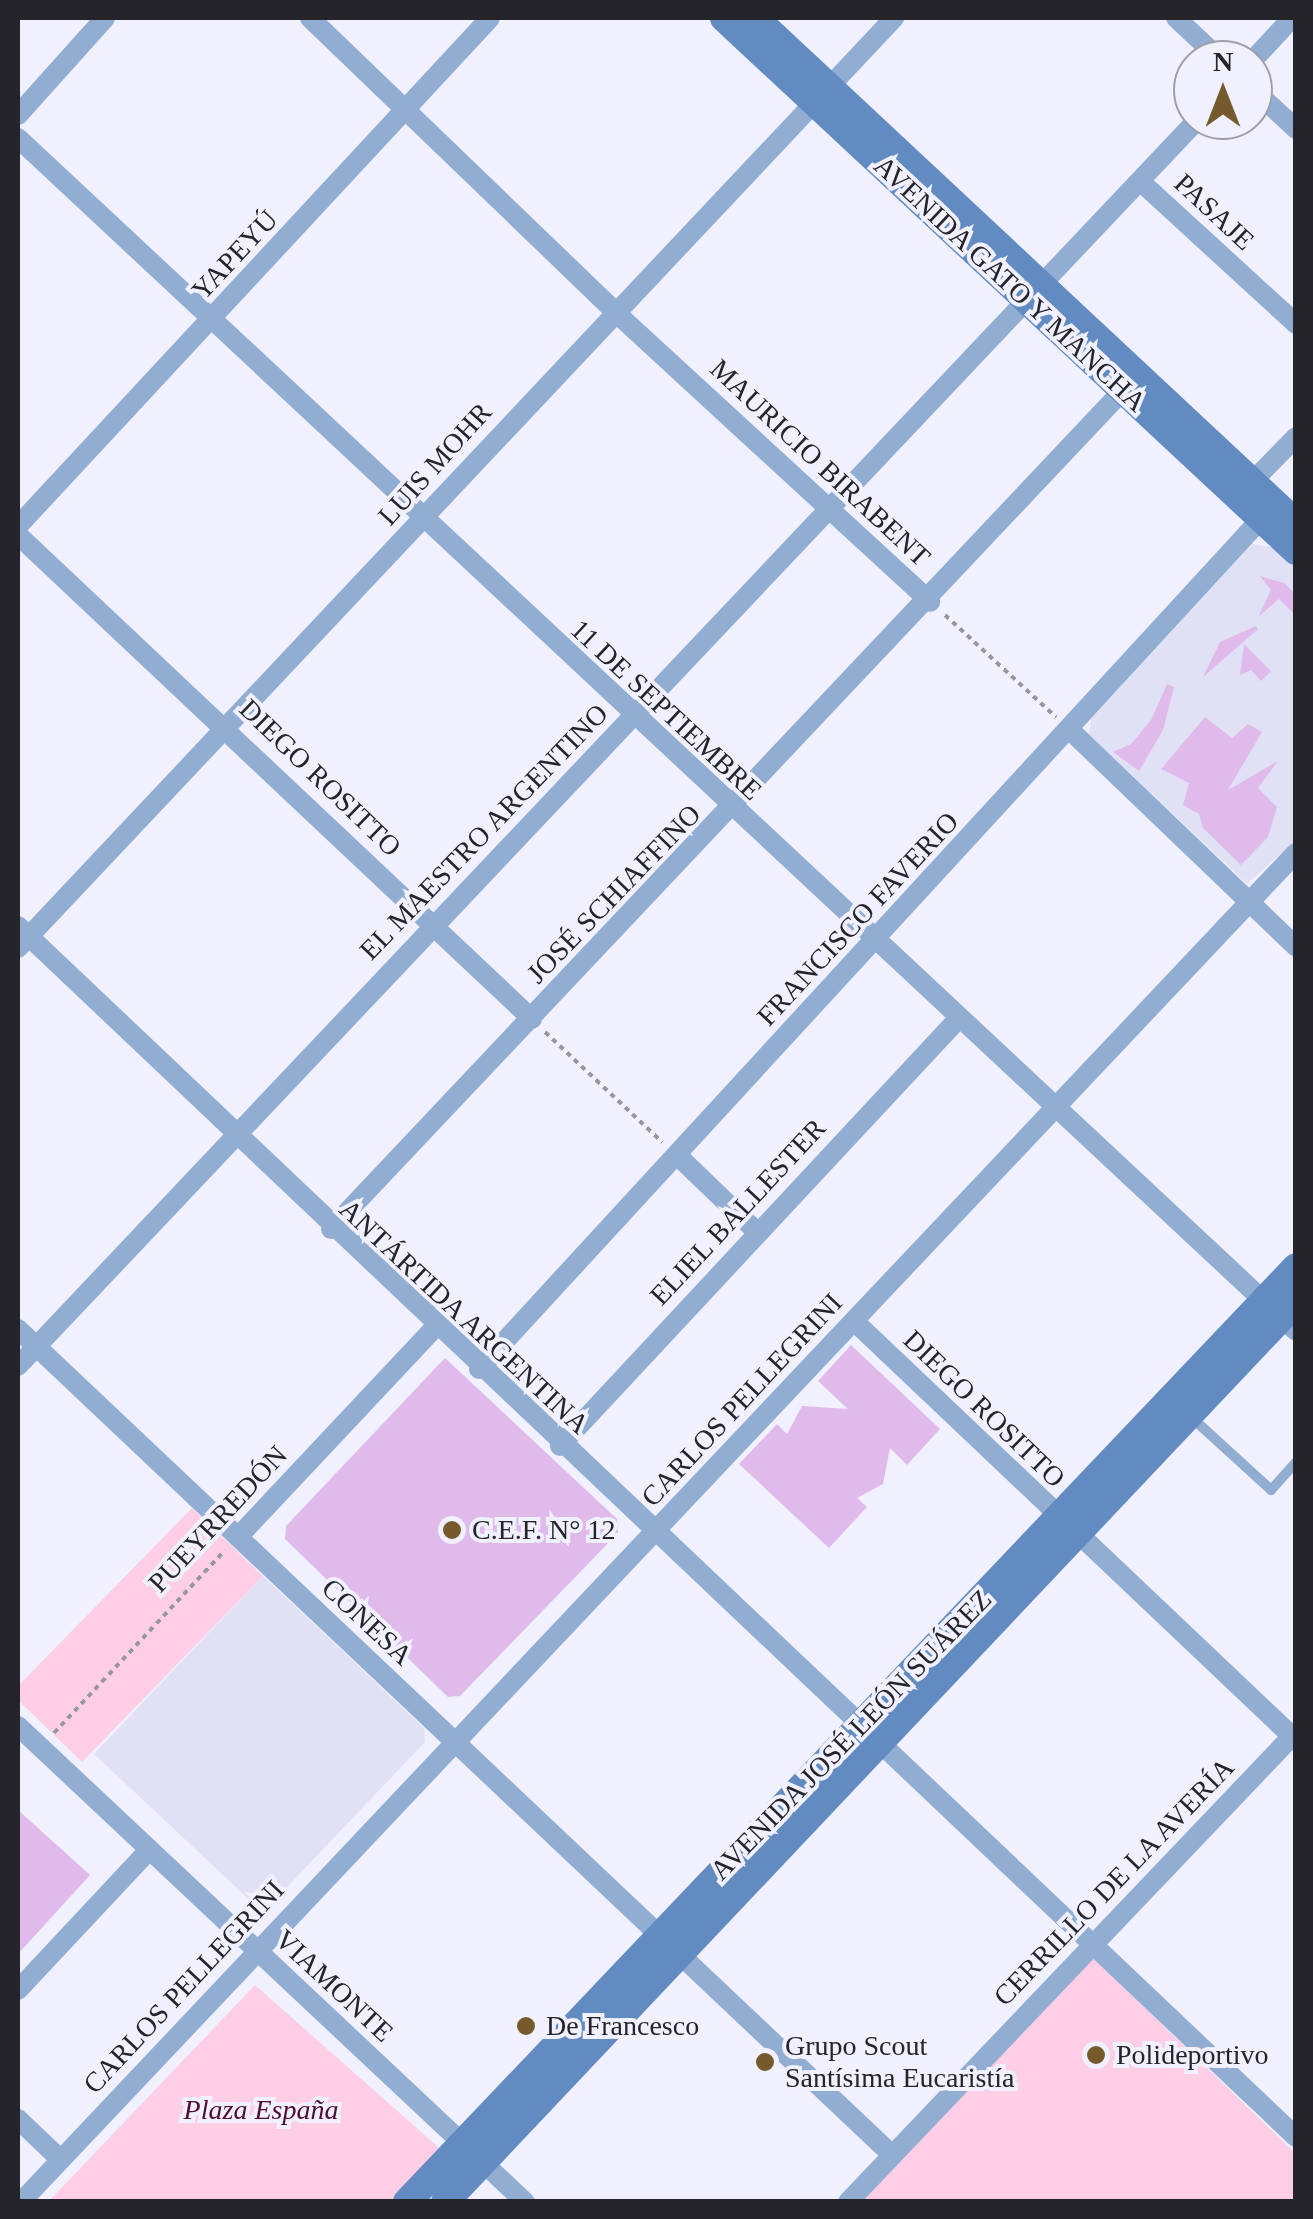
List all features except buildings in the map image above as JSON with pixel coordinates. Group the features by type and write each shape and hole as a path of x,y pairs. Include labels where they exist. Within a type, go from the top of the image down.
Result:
{"main road":[{"name":"AVENIDA GATO Y MANCHA","path":"724,18 822,94 1245,490 1277,515 1296,551"},
{"name":"AVENIDA GATO Y MANCHA","path":"755,18 822,94"},
{"name":"AVENIDA JOSÉ LEÓN SUÁREZ","path":"1067,1526 1189,1415 1284,1313 1296,1267"},
{"name":"AVENIDA JOSÉ LEÓN SUÁREZ","path":"407,2202 474,2153 1067,1526 1284,1313"},
{"name":"AVENIDA JOSÉ LEÓN SUÁREZ","path":"444,2202 474,2153"}],"street":[{"path":"18,114 105,18"},
{"name":"MAURICIO BIRABENT","path":"310,18 612,310 930,602"},
{"name":"YAPEYÚ","path":"18,526 490,18"},
{"name":"LUIS MOHR","path":"21,937 228,726 612,310 894,18"},
{"path":"1176,18 1200,40"},
{"path":"1272,40 1292,18"},
{"path":"1273,108 1296,128"},
{"name":"11 DE SEPTIEMBRE","path":"18,138 732,809 1284,1313"},
{"name":"EL MAESTRO ARGENTINO","path":"18,1366 1178,140"},
{"name":"PASAJE","path":"1140,181 1296,324"},
{"name":"JOSÉ SCHIAFFINO","path":"331,1229 930,602 1130,383"},
{"path":"1245,490 1296,437"},
{"name":"FRANCISCO FAVERIO","path":"479,1369 1070,730 1277,515"},
{"name":"DIEGO ROSITTO","path":"18,535 228,726 532,1020"},
{"path":"1070,730 1296,948"},
{"name":"CARLOS PELLEGRINI","path":"21,2202 1296,853"},
{"name":"ANTÁRTIDA ARGENTINA","path":"21,937 560,1446 872,1731 1296,2136"},
{"name":"ELIEL BALLESTER","path":"560,1446 755,1230 958,1018"},
{"path":"677,1155 755,1230"},
{"name":"DIEGO ROSITTO","path":"854,1321 1294,1736"},
{"name":"PUEYRREDÓN","path":"238,1538 435,1327"},
{"name":"CONESA","path":"18,1329 892,2155"},
{"name":"VIAMONTE","path":"18,1726 525,2202"},
{"name":"CERRILLO DE LA AVERÍA","path":"848,2202 1294,1736"},
{"path":"18,1990 149,1850"},
{"path":"18,2119 60,2160"}],"lane":[{"path":"1189,1415 1271,1490 1296,1462"}],"path":[{"name":"MAURICIO BIRABENT","path":"930,602 1070,730"},
{"path":"532,1020 677,1155"},
{"name":"PUEYRREDÓN","path":"41,1748 238,1538"}],"shaded area":[{"path":"1252,544 1278,548 1295,564 1295,841 1247,884 1089,734 1091,719"},
{"path":"263,1576 424,1728 425,1742 268,1907 256,1906 94,1754"}],"green space":[{"path":"192,1508 263,1576 82,1762 18,1700 18,1686"},
{"name":"Polideportivo","path":"1092,1957 1295,2153 1295,2201 858,2202"},
{"name":"Plaza España","path":"255,1985 446,2154 401,2201 48,2202"}],"place":[{"name":"C.E.F. N° 12","path":"452,1530"},
{"name":"De Francesco","path":"526,2026"},
{"name":"Polideportivo","path":"1096,2055"},
{"name":"Grupo Scout Santísima Eucaristía","path":"765,2062"}]}
